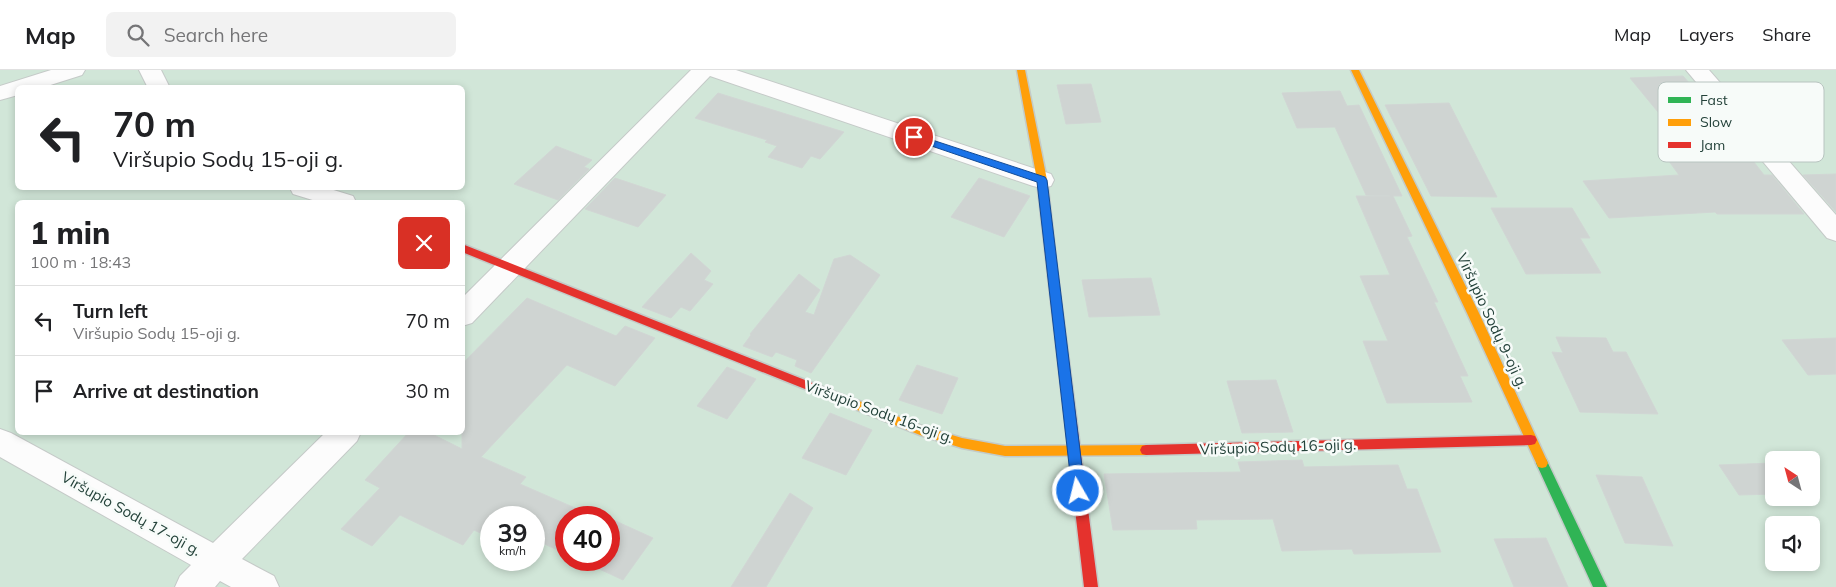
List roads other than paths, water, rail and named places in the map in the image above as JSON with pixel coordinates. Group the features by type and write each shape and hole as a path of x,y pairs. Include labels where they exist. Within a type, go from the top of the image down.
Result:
{"street":[{"path":"26,85 74,70"},
{"path":"150,70 158,85"},
{"path":"465,313 703,70"},
{"path":"714,70 1042,180"},
{"path":"1022,70 1042,180 1073,452 1092,587"},
{"name":"Viršupio Sodų 9-oji g.","path":"1355,70 1473,313 1600,587"},
{"path":"1697,70 1707,82"},
{"path":"0,93 15,88"},
{"path":"1776,162 1836,232"},
{"path":"308,190 338,200"},
{"name":"Viršupio Sodų 16-oji g.","path":"465,249 920,430 962,443 1005,451 1073,452 1531,440"},
{"path":"192,587 343,435"},
{"name":"Viršupio Sodų 17-oji g.","path":"0,442 262,587"}]}
